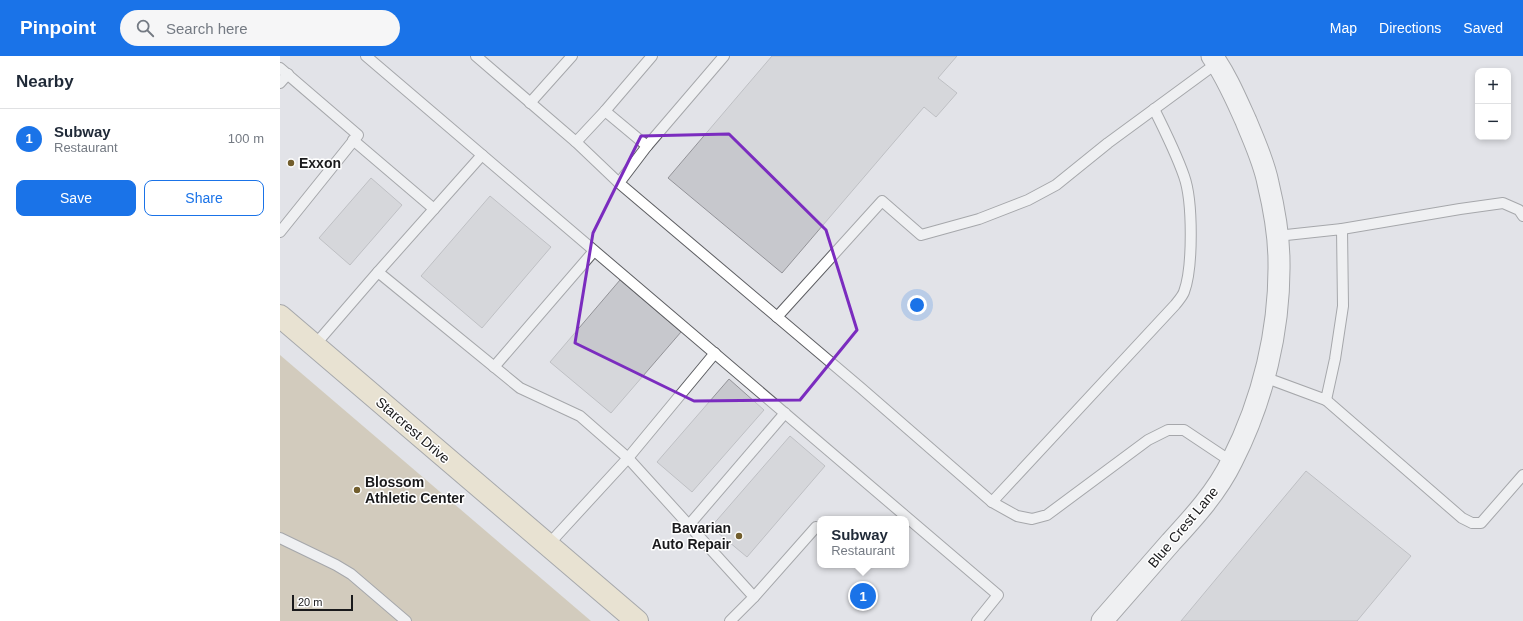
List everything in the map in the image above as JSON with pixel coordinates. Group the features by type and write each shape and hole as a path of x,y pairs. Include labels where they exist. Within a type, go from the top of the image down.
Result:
{"main road":[{"name":"Starcrest Drive","path":"280,316 637,621"}],"street":[{"name":"Blue Crest Lane","path":"1102,621 1208,500 1232,462 1250,422 1271,349 1277,308 1279,261 1277,236 1268,182 1255,143 1239,105 1214,59"}],"lane":[{"path":"366,56 906,516"},
{"path":"476,56 576,142 619,183 992,502 1017,516 1032,519 1047,515 1148,440 1168,430 1184,430 1232,462"},
{"path":"530,103 572,56"},
{"path":"576,142 605,111 652,56"},
{"path":"619,183 647,146 724,56"},
{"path":"777,317 882,201 921,235 979,219 1028,200 1056,185 1108,143 1154,109 1214,59"},
{"path":"280,83 284,71 358,135 280,232"},
{"path":"992,502 1175,305 1184,292 1190,260 1190,214 1185,178 1172,145 1154,109"},
{"path":"605,111 647,146"},
{"path":"353,140 434,209"},
{"path":"314,346 482,155"},
{"path":"1277,236 1342,229 1503,203 1519,210 1523,216"},
{"path":"1326,400 1344,306 1342,229"},
{"path":"494,367 594,251"},
{"path":"378,272 520,388 580,416 628,458 754,597"},
{"path":"548,545 628,458 715,353"},
{"path":"1264,377 1326,400 1462,518 1472,523 1481,523 1523,474"},
{"path":"689,525 785,413"},
{"path":"909,519 998,595 977,621"},
{"path":"730,621 754,597 816,527"},
{"path":"280,538 336,565 351,574 406,621"}],"highlighted area":[{"path":"729,134 826,230 857,330 800,400 694,401 575,343 593,233 641,136"}],"shaded area":[{"name":"Blossom Athletic Center","path":"280,355 591,621 280,621"}],"building":[{"path":"772,56 957,56 938,78 957,93 936,117 924,107 782,273 668,178"},
{"path":"371,178 402,205 350,265 319,238"},
{"path":"490,196 551,247 482,328 421,276"},
{"path":"620,280 681,332 611,413 550,362"},
{"path":"729,379 764,410 692,492 657,462"},
{"path":"790,436 825,466 747,557 711,527"},
{"path":"1306,471 1411,556 1357,621 1181,621"}],"place":[{"name":"Exxon","path":"291,163"},
{"name":"Blossom Athletic Center","path":"357,490"},
{"name":"Bavarian Auto Repair","path":"739,536"},
{"name":"Subway","path":"863,596"}]}
